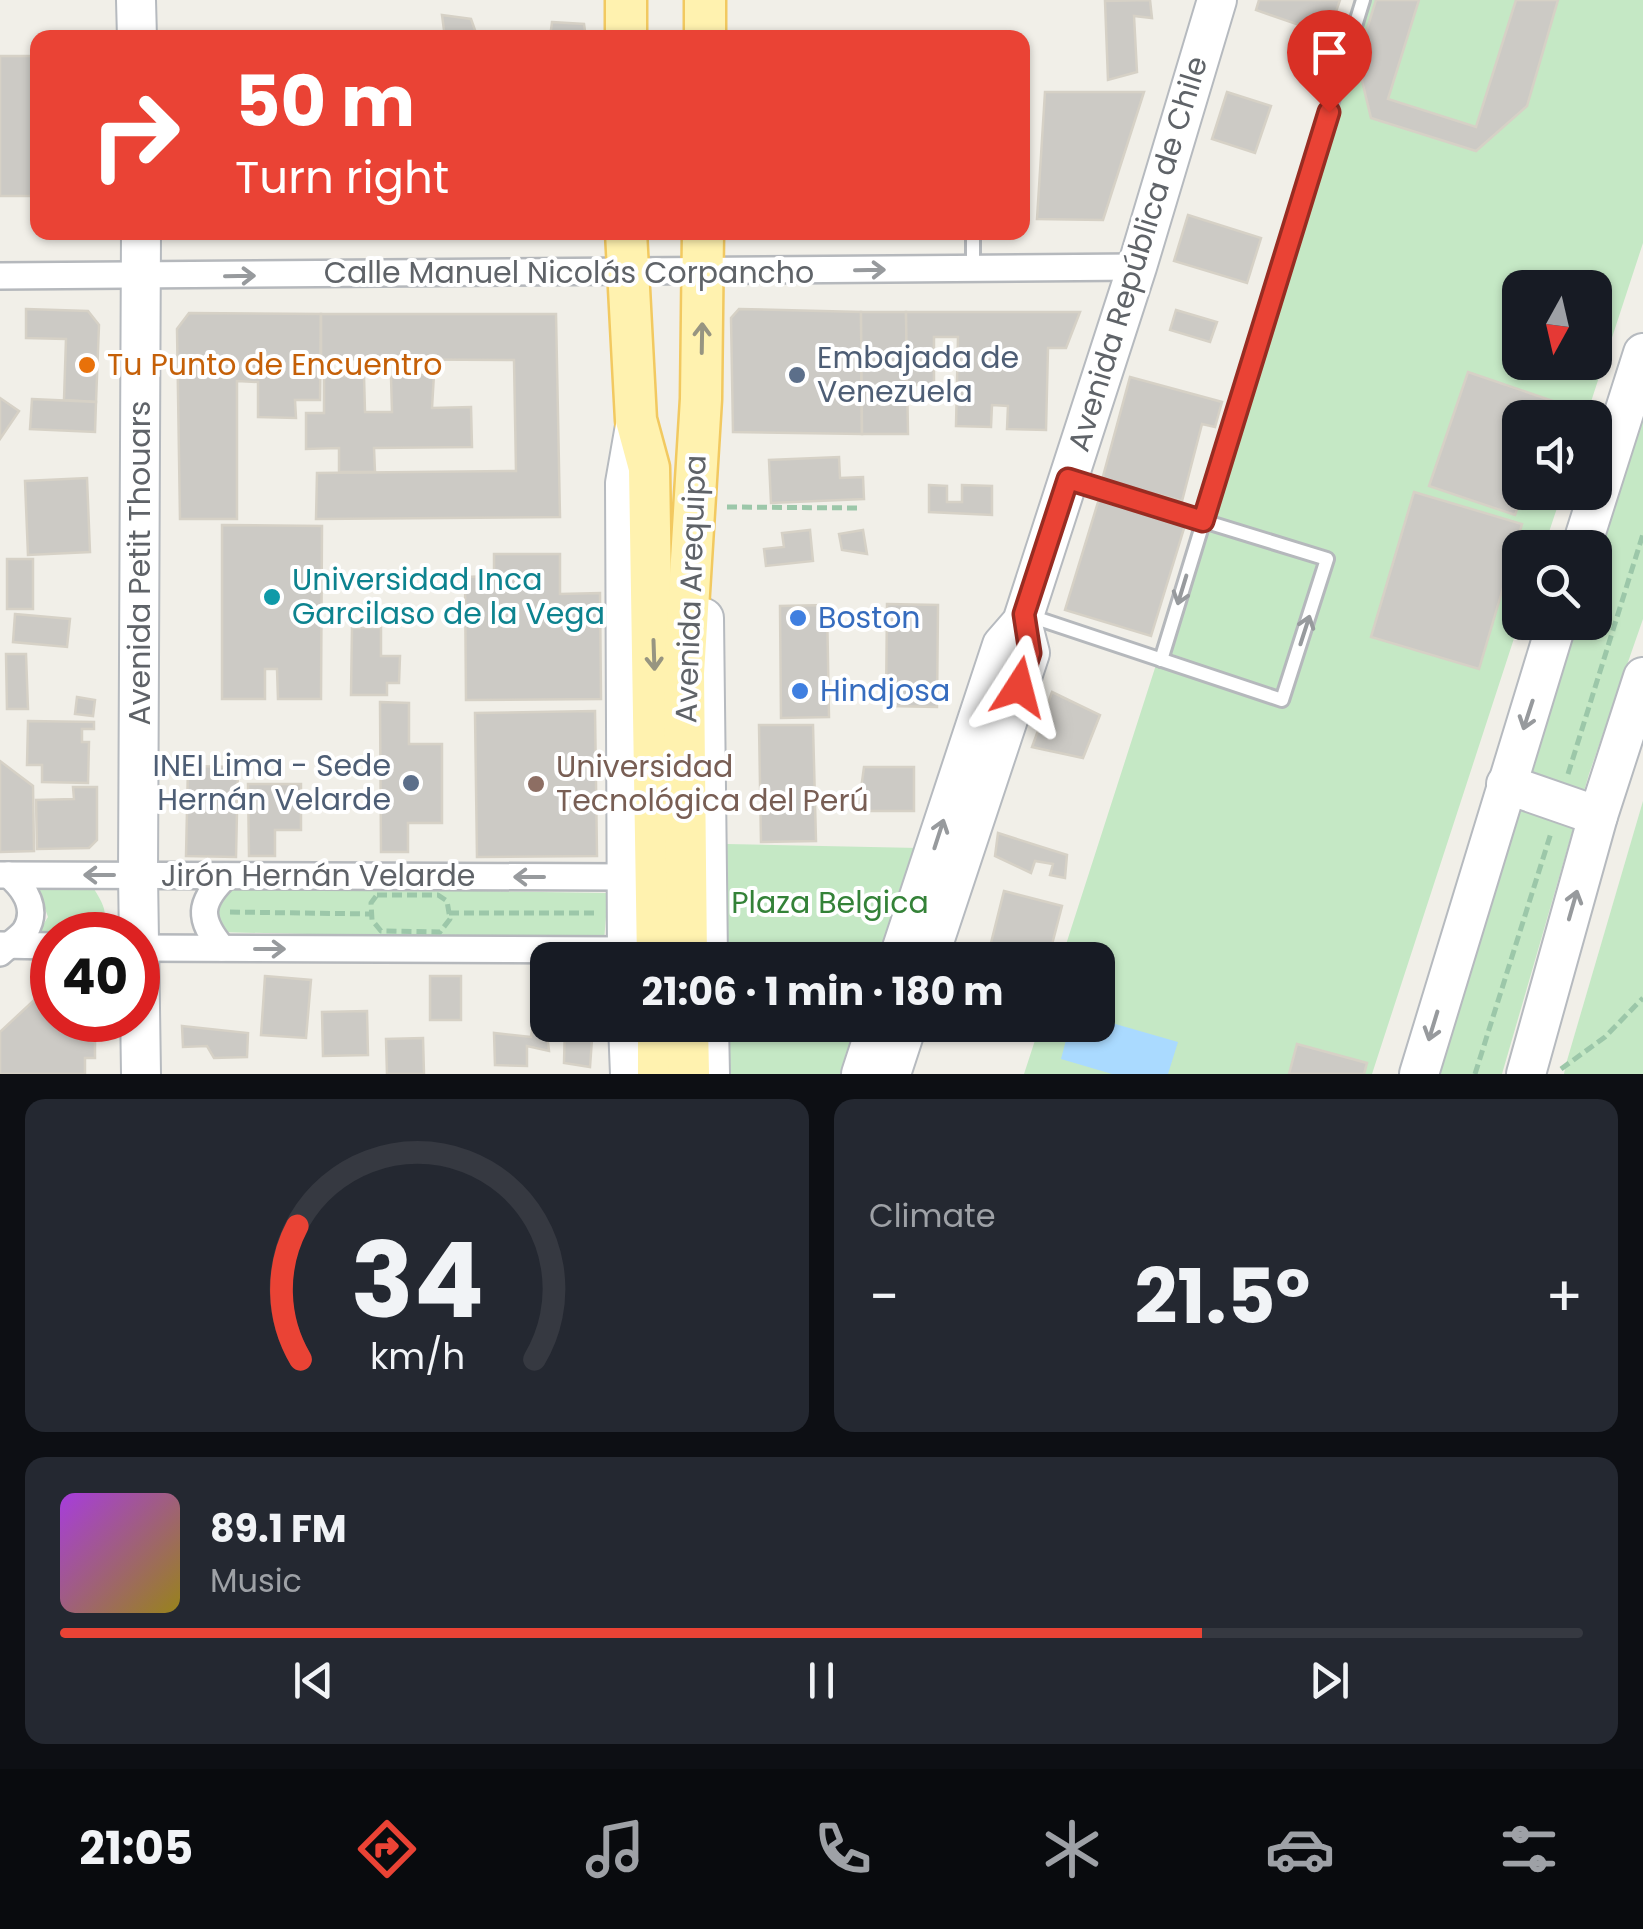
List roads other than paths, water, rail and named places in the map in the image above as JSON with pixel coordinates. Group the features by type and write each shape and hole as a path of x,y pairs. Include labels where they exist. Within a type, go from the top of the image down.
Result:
{"main road":[{"path":"136,0 136,30"},
{"path":"626,0 626,30"},
{"path":"704,30 705,0"},
{"path":"1202,0 1203,44"},
{"name":"Avenida República de Chile","path":"904,942 1002,644 1023,618 1137,267 1217,0"},
{"name":"Avenida Petit Thouars","path":"139,912 141,240"},
{"name":"Avenida Arequipa","path":"626,240 636,420 649,468 633,932"},
{"name":"Avenida Arequipa","path":"703,252 701,399 708,942"},
{"path":"1587,530 1643,353"},
{"name":"Avenida Arequipa","path":"687,942 684,672 701,399"},
{"name":"Avenida Arequipa","path":"633,932 624,483 636,420"},
{"name":"Avenida República de Chile","path":"934,942 1030,653 1023,618"},
{"path":"1419,1074 1551,640"},
{"path":"1542,1072 1598,816 1643,677"},
{"path":"1506,784 1598,816"},
{"name":"Avenida Petit Thouars","path":"140,1042 141,1074"},
{"path":"629,1042 630,1074"},
{"path":"658,1042 658,1074"},
{"path":"688,1042 688,1074"},
{"path":"709,1042 710,1074"},
{"path":"861,1074 871,1042"},
{"path":"891,1074 901,1042"}],"street":[{"name":"Calle Manuel Nicolás Corpancho","path":"0,276 627,272 703,252 973,269 1137,267"},
{"name":"Jirón Hernán Velarde","path":"4,875 226,876 633,932"},
{"name":"Jirón Hernán Velarde","path":"3,948 25,931 31,910 25,889 4,875"},
{"path":"222,948 207,930 203,912 210,891 226,876"},
{"path":"160,948 633,932"},
{"name":"Jirón Hernán Velarde","path":"3,948 30,947"}],"lane":[{"path":"1161,660 1364,0"},
{"path":"972,240 973,269"},
{"path":"1023,618 1282,700 1327,560 1068,479"}],"water":[{"path":"1115,1024 1178,1042 1168,1074 1112,1074 1061,1059 1066,1042 1115,1042"}],"place":[{"name":"Tu Punto de Encuentro","path":"87,365"},
{"name":"Embajada de Venezuela","path":"797,375"},
{"name":"Universidad Inca Garcilaso de la Vega","path":"272,597"},
{"name":"Boston","path":"798,618"},
{"name":"Hindjosa","path":"800,691"},
{"name":"INEI Lima - Sede Hernán Velarde","path":"411,783"},
{"name":"Universidad Tecnológica del Perú","path":"536,784"}],"park label":[{"name":"Plaza Belgica","path":"830,903"}]}
